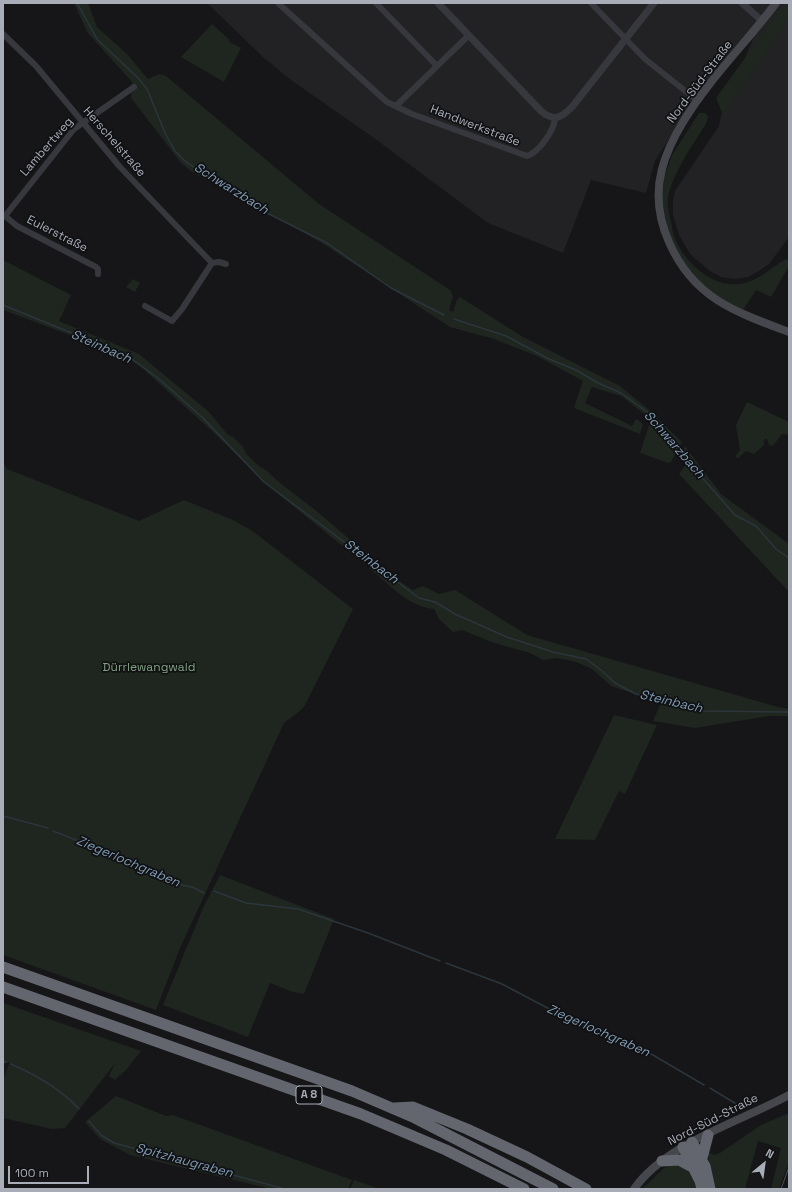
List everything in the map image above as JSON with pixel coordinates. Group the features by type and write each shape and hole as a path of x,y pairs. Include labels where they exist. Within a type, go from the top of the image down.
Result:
{"highway":[{"name":"A 8","path":"3,967 304,1073 391,1108 472,1146 553,1189"},
{"name":"A 8","path":"3,987 361,1114 446,1150 524,1189"},
{"name":"A 8","path":"391,1108 413,1107 437,1116 501,1144 586,1189"},
{"path":"697,1142 708,1173 710,1189"},
{"path":"697,1142 694,1168 702,1189"},
{"path":"662,1160 678,1160 694,1168"}],"main road":[{"name":"Nord-Süd-Straße","path":"776,3 698,101 676,135 661,170 659,203 664,227 679,261 696,283 717,300 748,316 789,332"},
{"name":"Nord-Süd-Straße","path":"634,1189 645,1175 662,1160 789,1094"}],"street":[{"name":"Handwerkstraße","path":"278,3 387,102 396,106 515,153 527,156 535,152 553,127 555,118"},
{"path":"376,3 437,66"},
{"path":"438,3 541,111 549,117 555,118 563,116 572,107 624,39 654,3"},
{"path":"591,3 624,39 645,59 698,101"},
{"path":"742,3 762,21"},
{"name":"Herschelstraße","path":"3,34 36,66 120,167 212,264"},
{"path":"396,106 468,35"},
{"name":"Lambertweg","path":"4,216 74,129 134,87"},
{"name":"Eulerstraße","path":"4,216 17,226 98,269 98,274"},
{"path":"145,306 172,321 182,309 212,264 219,262 226,264"}],"shaded area":[{"path":"207,3 789,3 789,237 769,264 759,271 748,277 735,279 721,277 710,271 690,254 679,235 673,215 675,191 719,126 721,116 759,24 675,130 655,161 646,193 591,180 563,253 488,223 374,138 291,80 263,57"}],"green space":[{"path":"74,3 88,3 97,27 127,54 148,79 160,74 166,76 319,204 450,290 453,296 449,310 453,312 457,300 460,297 523,337 620,386 648,409 682,442 671,462 668,463 640,453 651,419 621,396 592,387 585,403 632,426 636,419 643,424 640,434 574,408 583,381 537,356 494,339 450,327 322,243 191,171 182,164 131,98 132,82 87,32"},
{"path":"785,3 789,3 789,17 723,115 716,98"},
{"path":"212,24 230,40 229,42 241,48 224,82 181,57"},
{"path":"699,113 705,113 708,116 707,122 679,167 668,197 668,208 673,232 678,245 691,263 699,270 708,277 728,284 738,284 751,281 786,259 789,261 789,266 771,297 756,290 743,310 715,296 697,279 681,260 670,240 662,202 664,178 672,155"},
{"path":"3,260 71,295 59,321 139,354 209,412 228,435 233,437 243,447 246,454 260,467 319,513 368,555 365,564 273,490 212,431 142,368 123,355 3,310"},
{"path":"133,279 140,283 135,292 126,287"},
{"path":"747,402 789,422 789,435 782,434 773,446 769,445 767,439 764,439 764,445 754,454 746,451 738,458 735,457 740,450 736,425"},
{"path":"685,446 721,494 789,544 789,592 679,474 687,463 680,456"},
{"name":"Dürrlewangwald","path":"3,462 7,469 139,521 184,500 233,520 254,532 353,609 305,705 284,723 180,948 156,1010 3,955"},
{"path":"372,559 396,579 413,590 423,586 439,594 455,590 527,635 789,709 789,716 769,716 695,728 653,721 661,703 611,686 592,669 576,662 557,658 543,660 530,653 494,643 462,630 453,632 439,619 434,609 415,604 407,599 369,568"},
{"path":"614,715 657,725 625,794 619,791 595,840 555,839"},
{"path":"220,875 334,919 304,994 293,992 270,983 248,1037 163,1005 203,908"},
{"path":"3,1003 141,1051 126,1070 115,1080 109,1076 115,1063 65,1128 52,1129 3,1118 3,1079 10,1062 3,1064"},
{"path":"116,1096 166,1116 173,1115 352,1180 348,1189 271,1189 130,1155 100,1139 85,1122"},
{"path":"789,1113 789,1162 779,1189 771,1189 781,1148 758,1141 745,1189 715,1189 707,1151 714,1155 720,1153 761,1125"},
{"path":"676,1163 690,1168 699,1189 642,1189 664,1168"},
{"path":"354,1180 380,1189 350,1189"}],"waterway":[{"name":"Schwarzbach","path":"77,3 97,39 139,79 147,89 166,135 175,151 186,162 234,190 253,206 327,243 391,288 444,315"},
{"name":"Steinbach","path":"3,305 128,356 159,379 202,417 264,482 419,598 435,602 455,614 507,637 553,652 586,659 615,683 636,694 703,711 789,712"},
{"name":"Schwarzbach","path":"454,319 506,336 549,359 576,370 598,383 621,393 650,414 677,449 735,515 756,526 776,549 789,558"},
{"name":"Ziegerlochgraben","path":"3,816 48,828"},
{"name":"Ziegerlochgraben","path":"53,831 166,875 182,885 192,887 204,893"},
{"name":"Ziegerlochgraben","path":"214,891 246,903 298,909 368,933 440,961"},
{"name":"Ziegerlochgraben","path":"446,963 502,984 574,1022 641,1048 704,1085"},
{"name":"Spitzhaugraben","path":"11,1064 48,1083 79,1109"},
{"name":"Ziegerlochgraben","path":"710,1088 738,1105"},
{"name":"Spitzhaugraben","path":"89,1121 101,1135 114,1143 285,1189"}],"tram line":[{"path":"781,1189 789,1167"}]}
